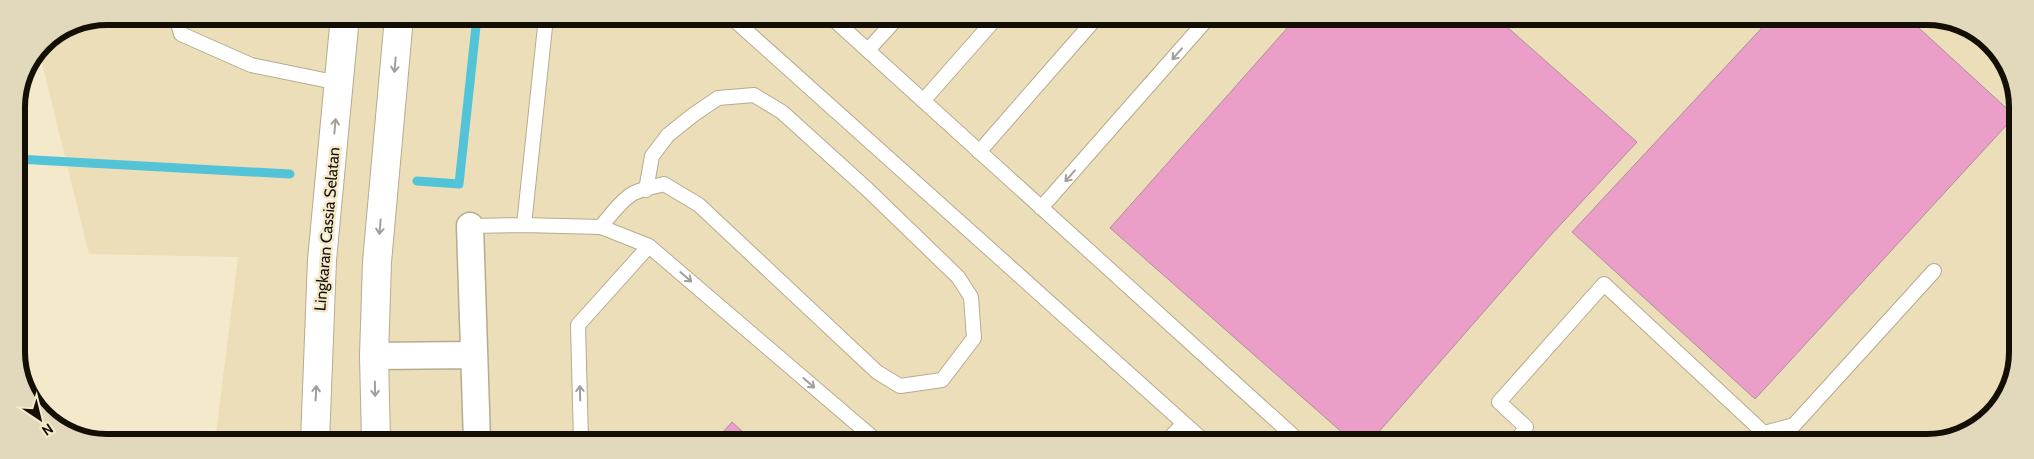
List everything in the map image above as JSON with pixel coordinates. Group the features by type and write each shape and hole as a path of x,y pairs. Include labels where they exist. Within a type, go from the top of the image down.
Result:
{"street":[{"name":"Lingkaran Cassia Selatan","path":"315,434 322,260 344,25"},
{"path":"376,434 374,356 377,262 398,25"},
{"path":"470,226 477,434"},
{"path":"374,356 474,355"}],"lane":[{"path":"178,25 181,34 252,65 339,83"},
{"path":"524,225 545,25"},
{"path":"740,25 1196,434"},
{"path":"840,25 1291,434"},
{"path":"868,50 891,25"},
{"path":"923,100 990,25"},
{"path":"979,152 1090,25"},
{"path":"1041,208 1202,25"},
{"path":"601,227 633,193 646,190 664,184 699,205 877,372 900,386 942,380 974,338 970,297 958,277 867,189 782,112 754,95 718,98 668,135 652,156 646,190"},
{"path":"470,226 601,227 649,246 865,434"},
{"path":"581,434 578,325 649,246"},
{"path":"1521,434 1526,426 1499,402 1604,284 1764,433 1794,425 1934,271"},
{"path":"1174,434 1184,423"}],"shaded area":[{"path":"107,25 1927,25 1953,29 1963,33 1985,49 2001,71 2005,81 2009,107 2009,352 2005,378 1998,393 1981,414 1959,428 1933,434 216,434 238,257 89,254 41,59 61,39 75,31"}],"water":[{"path":"25,236 26,241 25,275"}],"building":[{"path":"253,25 283,25 283,27"},
{"path":"1290,25 1505,25 1637,142 1550,236 1377,434 1344,434 1110,228"},
{"path":"1764,25 1916,25 2009,111 2009,123 1755,399 1572,232"},
{"path":"732,422 745,434 721,434"}],"waterway":[{"path":"417,181 459,184 476,25"},
{"path":"25,159 290,174"}]}
